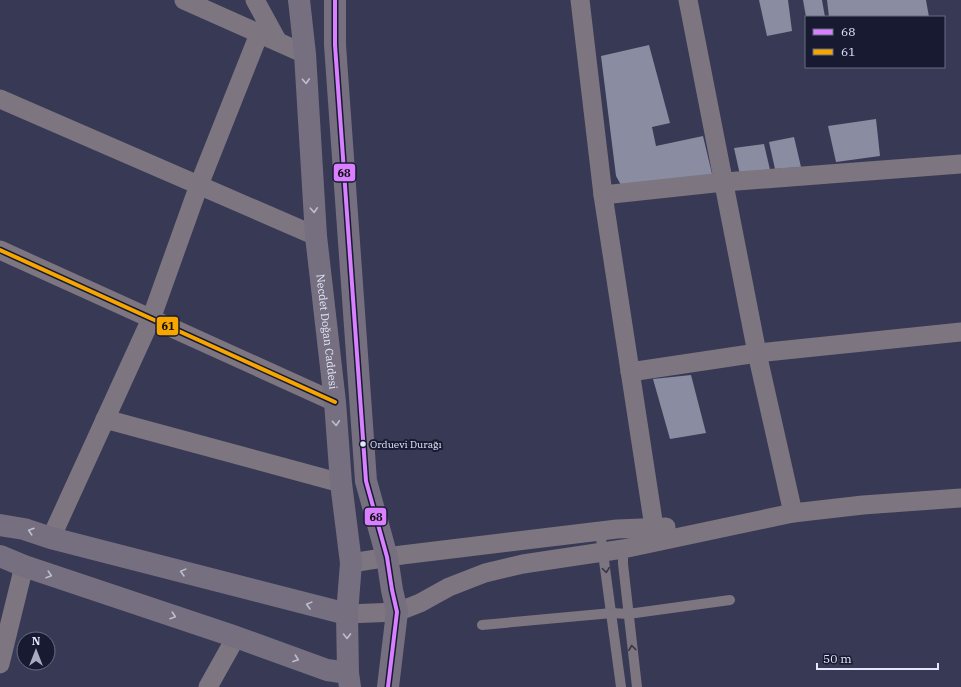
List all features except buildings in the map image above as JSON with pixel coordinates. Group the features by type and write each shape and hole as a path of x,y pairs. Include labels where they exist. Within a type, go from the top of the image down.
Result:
{"main road":[{"name":"Necdet Doğan Caddesi","path":"299,0 305,54 316,236 335,402 341,483 351,563 347,614 349,680"},
{"path":"335,0 335,45 366,481 387,557 397,612 388,687"},
{"path":"0,525 24,529 51,538 347,614"},
{"path":"0,556 24,566 236,637 327,670 349,680"}],"street":[{"path":"184,0 305,54"},
{"path":"255,0 278,42"},
{"path":"580,0 603,195 654,527"},
{"path":"688,0 757,353 793,513"},
{"path":"51,538 151,319 198,185 259,34"},
{"path":"0,99 316,236"},
{"path":"603,195 724,182 961,164"},
{"path":"0,250 335,402"},
{"path":"630,372 757,353 961,332"},
{"path":"105,420 341,483"},
{"path":"347,614 397,612 450,587 485,573 523,564 623,549 793,513 870,504 961,498"},
{"path":"351,563 387,557 600,531 654,527 731,526"},
{"path":"0,664 3,642 24,566"},
{"path":"208,687 236,637"}],"lane":[{"path":"622,529 628,614 637,687"},
{"path":"600,531 604,551 621,687"},
{"path":"482,625 612,614 628,614 730,600"}],"transit line":[{"name":"68","path":"335,0 335,45 366,481 387,557 397,612 388,687"},
{"name":"61","path":"0,250 335,402"}],"place":[{"name":"Orduevi Durağı","path":"363,444"}]}
